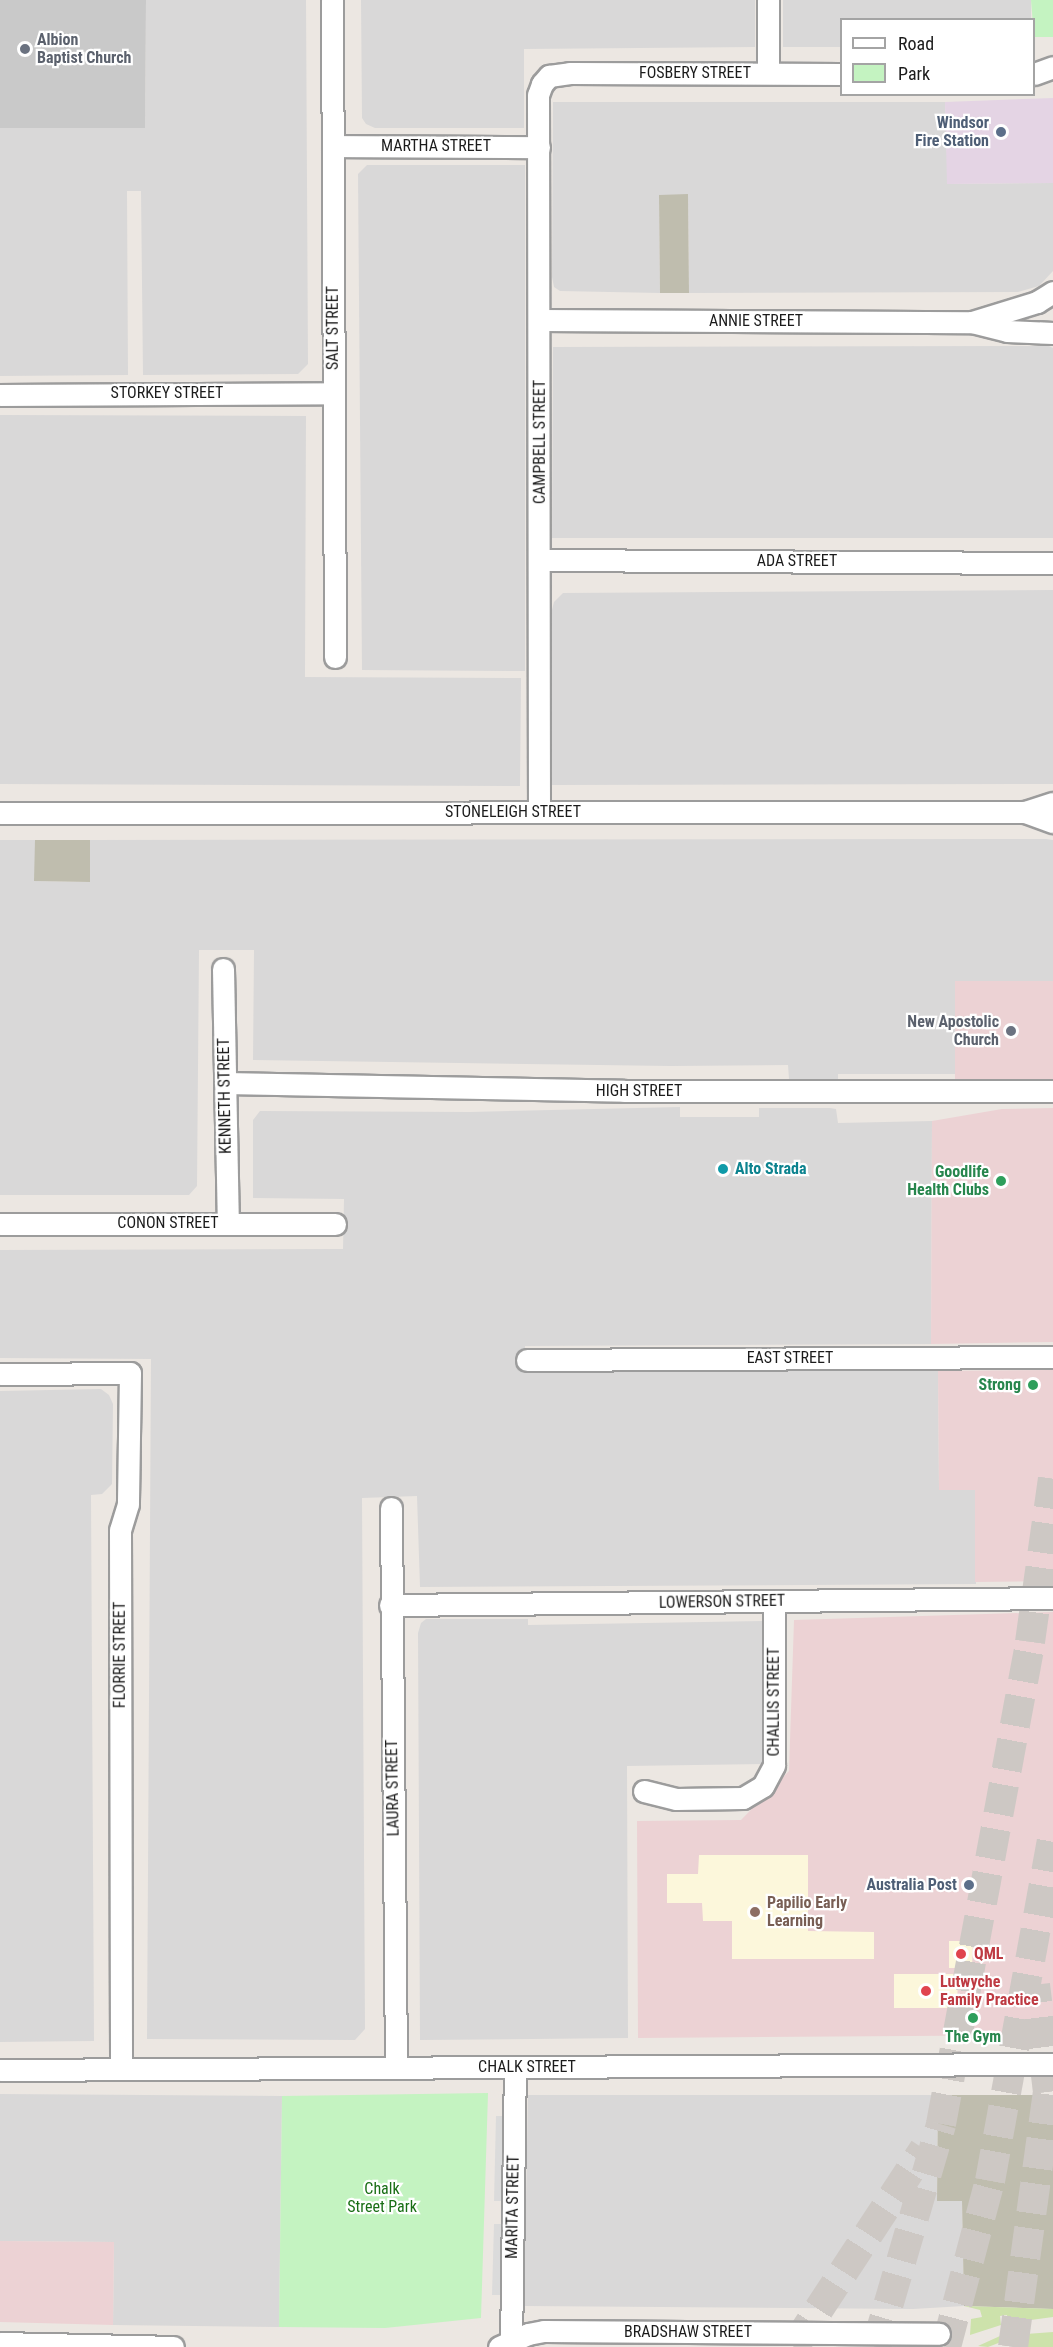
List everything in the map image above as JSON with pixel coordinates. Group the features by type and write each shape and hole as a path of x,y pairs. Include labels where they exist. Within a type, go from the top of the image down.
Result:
{"street":[{"name":"SALT STREET","path":"332,0 335,657"},
{"path":"768,0 768,73"},
{"path":"1035,74 1053,67"},
{"name":"FOSBERY STREET","path":"549,76 570,73 840,74"},
{"path":"1035,74 1053,76"},
{"name":"CAMPBELL STREET","path":"539,813 538,95 542,84 549,76"},
{"name":"MARTHA STREET","path":"333,146 539,147"},
{"name":"ANNIE STREET","path":"972,322 1036,302 1053,292"},
{"name":"ANNIE STREET","path":"540,320 972,322 1007,331 1053,333"},
{"name":"STORKEY STREET","path":"0,395 334,393"},
{"name":"ADA STREET","path":"540,560 1053,563"},
{"name":"STONELEIGH STREET","path":"0,813 1025,812 1053,803"},
{"name":"STONELEIGH STREET","path":"1025,812 1053,822"},
{"name":"KENNETH STREET","path":"223,969 228,1223"},
{"name":"HIGH STREET","path":"225,1083 624,1091 1053,1090"},
{"name":"CONON STREET","path":"0,1224 335,1224"},
{"name":"EAST STREET","path":"527,1360 1053,1357"},
{"name":"FLORRIE STREET","path":"0,1374 130,1373 128,1504 120,1530 121,2069"},
{"name":"LAURA STREET","path":"391,1508 390,1605 396,2068"},
{"name":"LOWERSON STREET","path":"390,1605 1053,1598"},
{"name":"CHALLIS STREET","path":"644,1791 676,1799 743,1798 763,1786 774,1765 774,1601"},
{"name":"CHALK STREET","path":"0,2070 1053,2064"},
{"name":"MARITA STREET","path":"507,2345 515,2067"},
{"name":"BRADSHAW STREET","path":"507,2345 544,2331 939,2334"},
{"path":"0,2343 173,2347"}],"shaded area":[{"path":"0,0 146,0 145,128 0,128"},
{"path":"146,0 306,0 308,364 298,374 143,375 141,191 127,191 128,375 0,376 0,128 145,128"},
{"path":"361,0 755,0 755,47 524,49 524,128 375,128 366,124 362,118"},
{"path":"783,0 1031,0 1031,18 840,18 840,47 783,47"},
{"path":"1053,98 1053,183 947,184 945,102"},
{"path":"553,102 945,102 948,184 1053,183 1053,271 1039,286 1018,292 689,293 688,195 659,195 660,293 560,291 554,287 552,277"},
{"path":"367,165 525,165 525,671 362,670 358,174"},
{"path":"688,194 689,293 660,293 659,195"},
{"path":"1049,346 1053,348 1053,538 552,538 553,347"},
{"path":"0,415 306,416 305,677 521,678 520,786 0,784"},
{"path":"1053,590 1053,784 552,785 552,610 554,602 563,593"},
{"path":"0,840 35,840 35,881 89,882 90,840 1053,840 1053,981 956,981 955,1074 838,1074 838,1079 789,1079 788,1065 671,1066 253,1060 254,950 199,950 197,1186 189,1195 0,1195"},
{"path":"35,840 90,840 90,882 34,881"},
{"path":"955,981 1053,981 1053,1079 955,1079"},
{"path":"680,1107 680,1117 759,1117 759,1108 830,1108 836,1109 838,1123 932,1121 931,1344 525,1346 525,1371 938,1371 939,1490 975,1490 976,1584 420,1587 417,1496 362,1498 365,2029 355,2040 147,2039 151,1359 0,1358 0,1250 343,1249 344,1199 253,1198 253,1120 260,1111 470,1112"},
{"path":"1053,1108 1053,1342 931,1344 932,1121 1002,1109"},
{"path":"1053,1370 1053,1581 975,1582 975,1490 939,1490 938,1371"},
{"path":"101,1389 109,1395 113,1404 112,1484 102,1494 91,1495 94,2041 0,2042 0,1391"},
{"path":"1053,1612 1053,2035 638,2038 637,1821 741,1820 789,1771 794,1620"},
{"path":"426,1619 528,1619 528,1625 763,1621 765,1764 627,1766 628,2038 420,2040 418,1633 421,1623"},
{"name":"Papilio Early Learning","path":"699,1855 808,1855 808,1931 874,1932 874,1959 732,1959 732,1921 703,1921 702,1903 667,1903 667,1874 698,1874"},
{"name":"QML","path":"949,1941 973,1941 972,1968 949,1968"},
{"name":"Lutwyche Family Practice","path":"894,1974 958,1974 957,2008 894,2008"},
{"path":"0,2094 282,2096 279,2327 113,2325 114,2242 0,2241"},
{"path":"528,2095 938,2095 937,2201 962,2200 964,2306 913,2309 524,2306"},
{"path":"938,2095 1053,2095 1053,2309 964,2306 962,2201 937,2201"},
{"path":"496,2116 506,2116 504,2201 494,2201"},
{"path":"494,2224 503,2224 502,2295 492,2295"},
{"path":"0,2241 114,2242 113,2325 0,2322"}],"green space":[{"path":"1031,0 1053,0 1053,37 1035,37 1035,18 1032,18"},
{"name":"Chalk Street Park","path":"488,2093 481,2318 385,2328 279,2327 282,2096"},
{"path":"964,2306 1053,2309 1053,2317 1008,2323 1007,2315 1000,2316 1001,2325 970,2335 971,2319 982,2317 980,2310"},
{"path":"1053,2332 1053,2347 1014,2347 1001,2342 988,2347 978,2346 1000,2336"}],"tunnel":[{"path":"876,2347 941,2124 1030,1642 1053,1479"},
{"path":"946,2347 990,2181 1053,1835"},
{"path":"1013,2347 1048,2092 1035,1985"},
{"path":"794,2347 924,2149"}],"place":[{"name":"Albion Baptist Church","path":"25,49"},
{"name":"Windsor Fire Station","path":"1001,132"},
{"name":"New Apostolic Church","path":"1011,1031"},
{"name":"Alto Strada","path":"723,1169"},
{"name":"Goodlife Health Clubs","path":"1001,1181"},
{"name":"Strong","path":"1033,1385"},
{"name":"Australia Post","path":"969,1885"},
{"name":"Papilio Early Learning","path":"755,1912"},
{"name":"QML","path":"961,1954"},
{"name":"Lutwyche Family Practice","path":"926,1991"},
{"name":"The Gym","path":"973,2018"}]}
